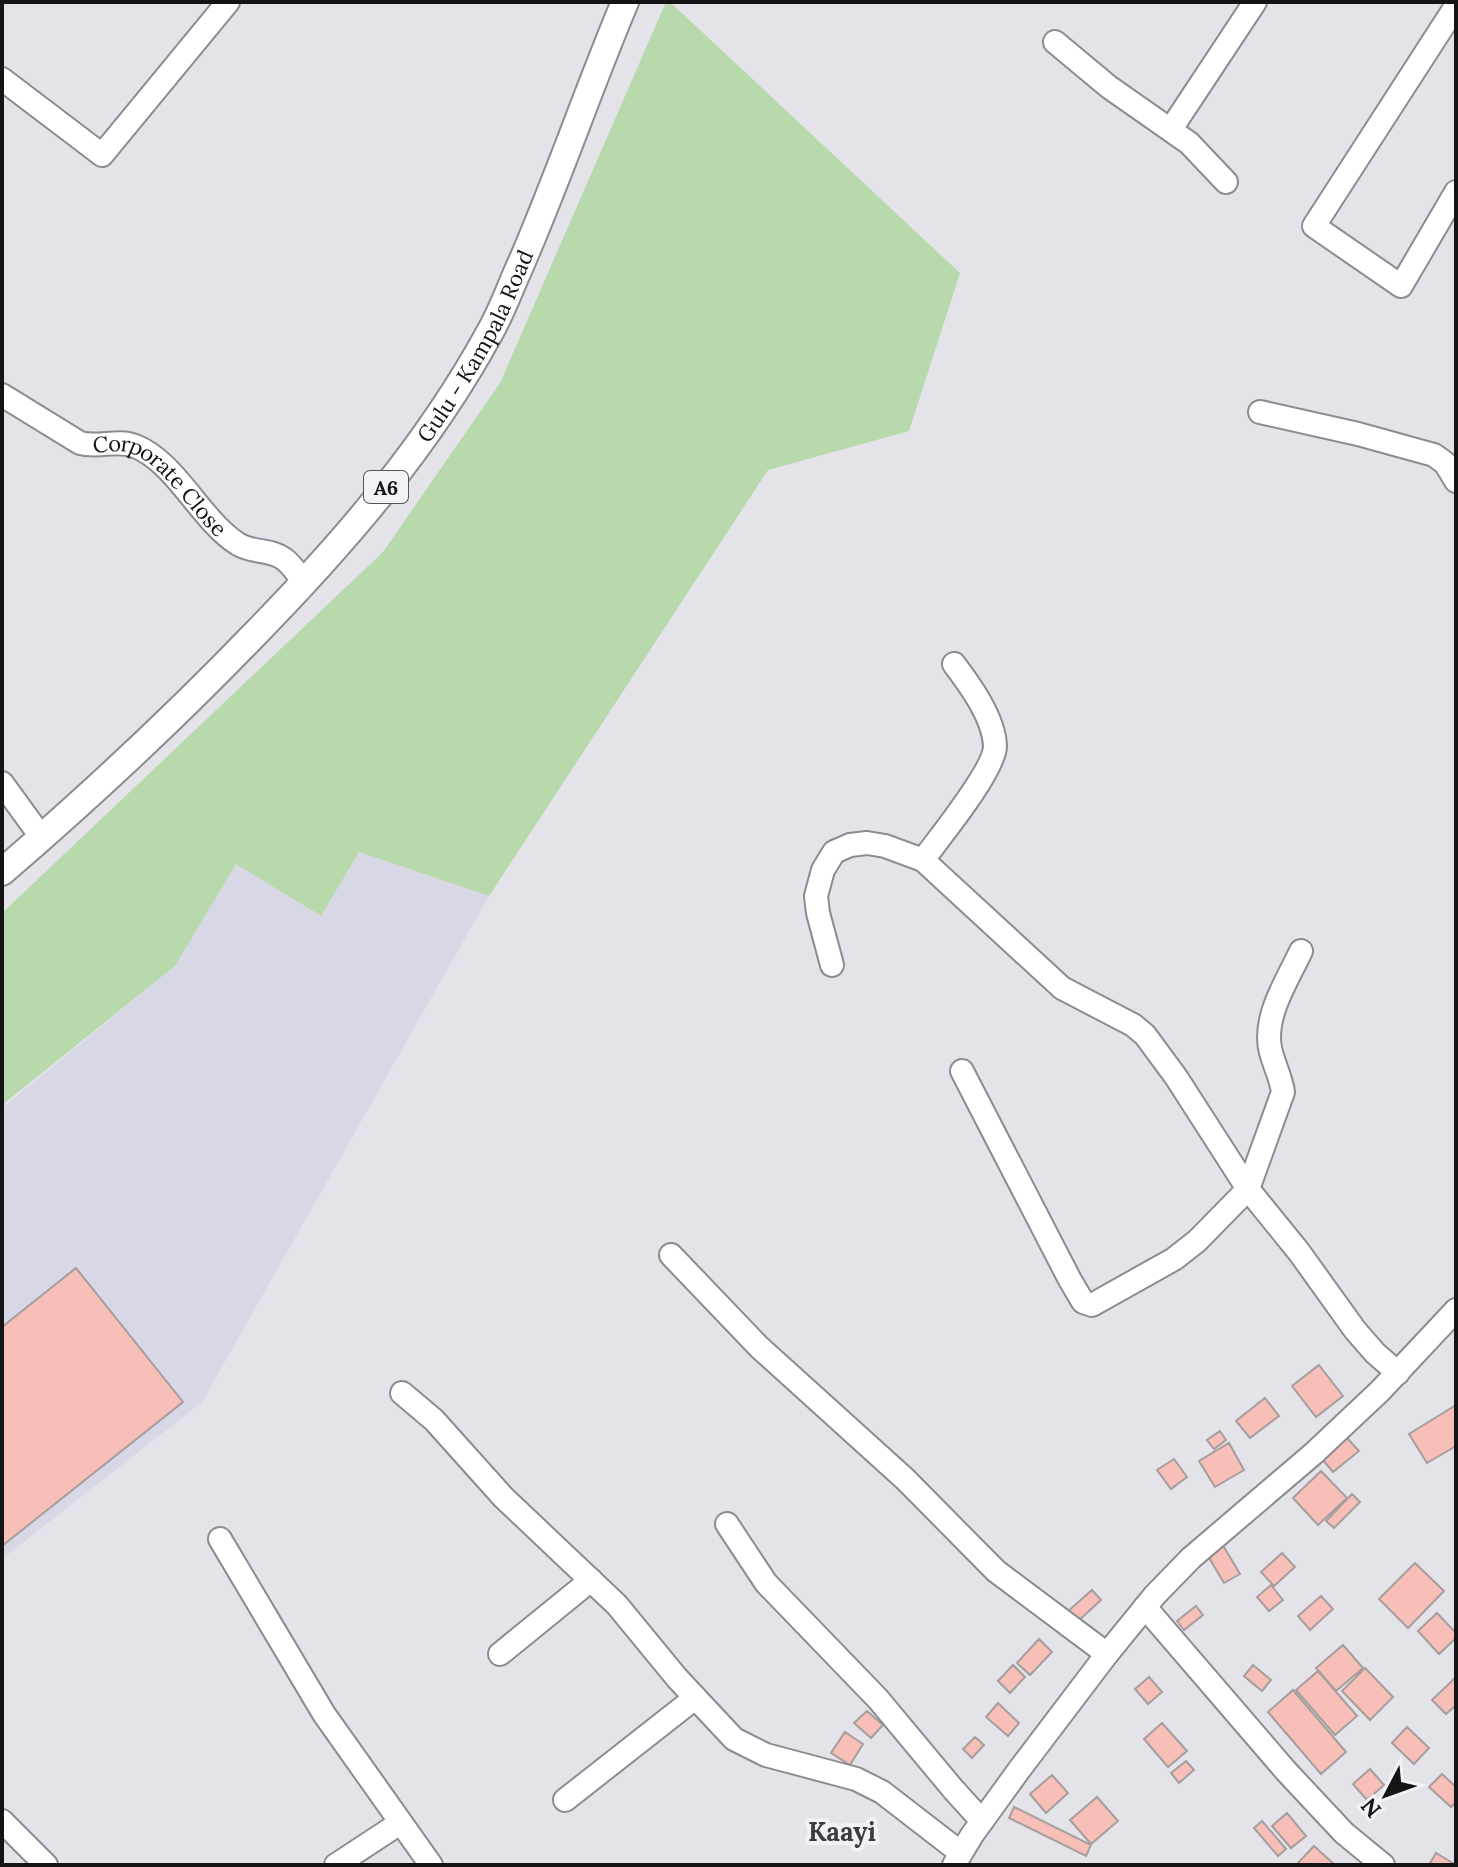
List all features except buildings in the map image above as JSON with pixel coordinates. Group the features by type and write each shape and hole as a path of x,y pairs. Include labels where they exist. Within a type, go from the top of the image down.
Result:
{"main road":[{"name":"Gulu - Kampala Road","path":"2,872 134,755 299,590 422,442 492,329 551,191 625,2"}],"street":[{"path":"2,79 102,155 228,2"},
{"path":"1171,129 1255,2"},
{"path":"1456,6 1314,226 1401,286 1456,192"},
{"path":"1055,42 1109,87 1189,143 1226,182"},
{"name":"Corporate Close","path":"2,395 80,443 132,444 146,451 237,544 286,560 301,578 299,590"},
{"path":"1260,412 1434,455 1445,463 1456,481"},
{"path":"923,860 988,769 994,754 993,734 977,695 954,664"},
{"path":"2,783 42,838"},
{"path":"832,965 816,896 823,870 834,852 850,845 867,843 923,860 1062,988 1133,1025 1145,1035 1176,1077 1248,1189 1299,1252 1355,1330 1398,1373"},
{"path":"962,1071 1070,1280 1086,1305 1092,1305 1174,1259 1197,1241 1248,1189 1283,1092 1270,1050 1269,1029 1301,951"},
{"path":"671,1255 759,1347 905,1479 996,1571 1107,1654"},
{"path":"402,1393 434,1420 512,1506 617,1605 695,1698 734,1739 766,1755 856,1779 882,1792 957,1859 1019,1770 1145,1607 1191,1558 1313,1454 1380,1391 1456,1310"},
{"path":"727,1524 766,1583 878,1699 982,1821"},
{"path":"220,1539 324,1714 431,1865"},
{"path":"500,1654 591,1580"},
{"path":"1145,1607 1305,1792 1344,1833 1383,1865"},
{"path":"565,1800 695,1698"},
{"path":"2,1821 46,1865"},
{"path":"336,1865 400,1823"}],"shaded area":[{"path":"359,852 489,896 202,1402 2,1559 2,1108 175,966 236,863 320,916"}],"green space":[{"path":"666,2 670,2 960,273 909,431 768,470 489,896 359,852 321,916 236,864 175,966 2,1105 2,913 383,552 500,383"}],"district":[{"name":"Kaayi","path":"842,1831"}]}
